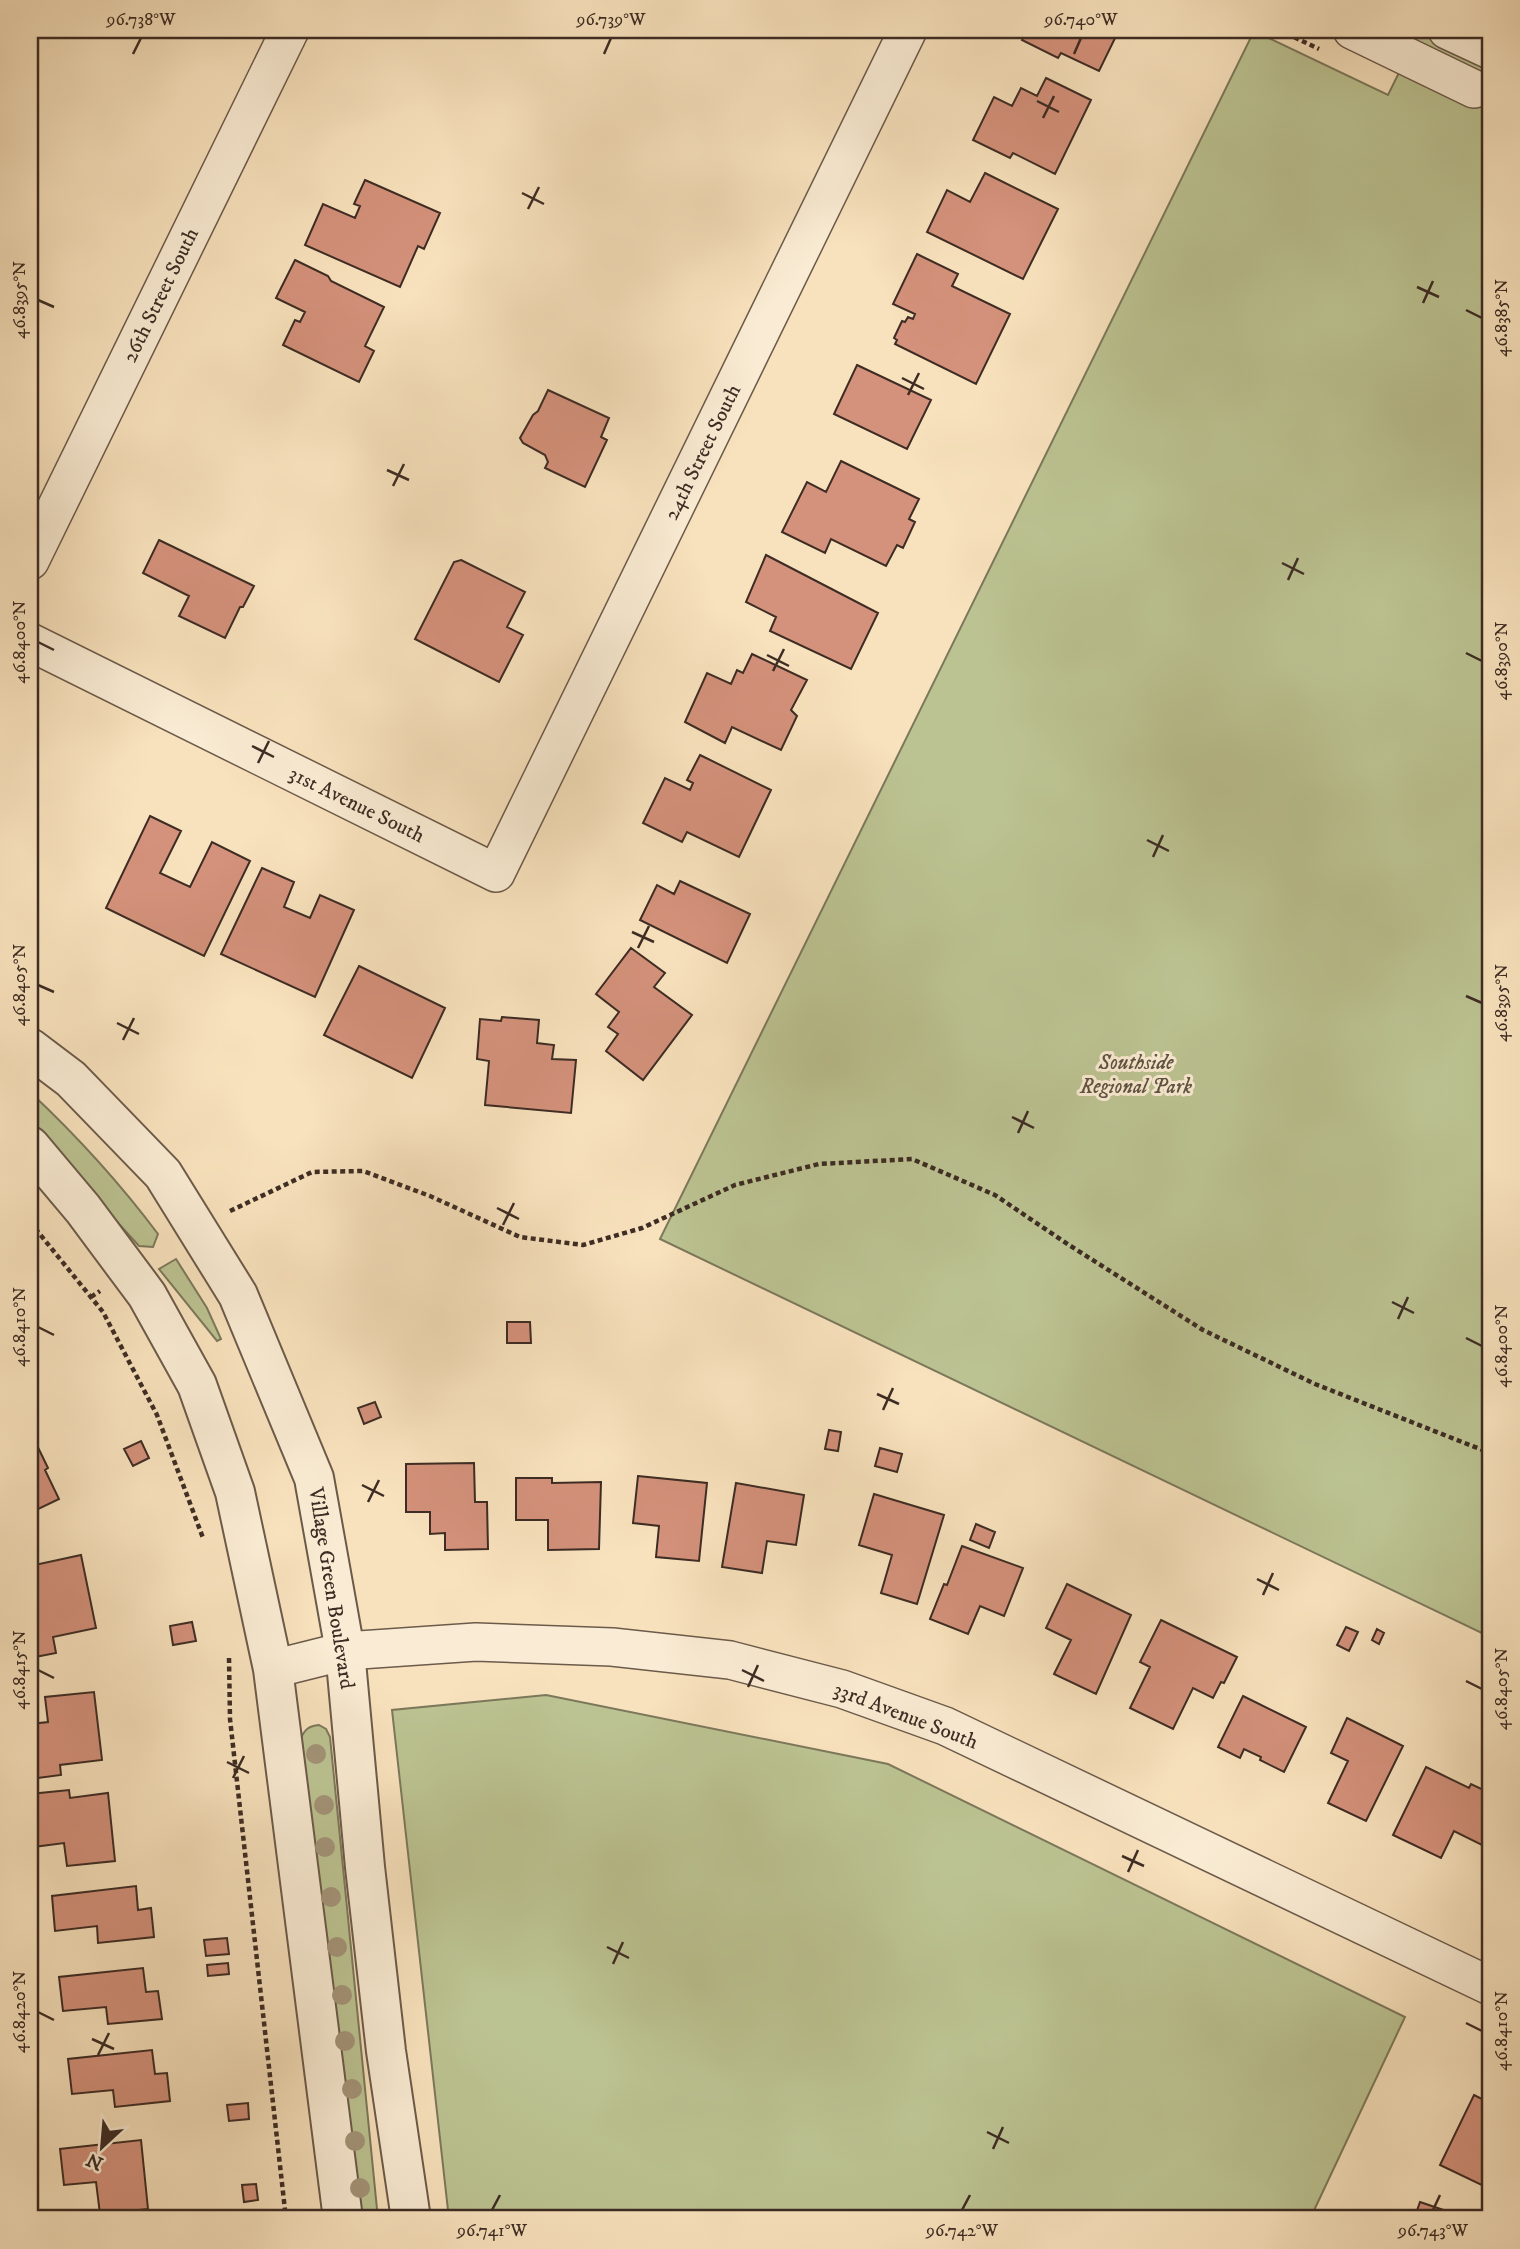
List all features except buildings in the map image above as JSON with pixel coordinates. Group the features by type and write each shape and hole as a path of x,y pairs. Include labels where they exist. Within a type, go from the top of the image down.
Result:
{"street":[{"name":"26th Street South","path":"30,561 290,30"},
{"name":"24th Street South","path":"496,873 908,30"},
{"path":"1352,30 1474,89"},
{"path":"1447,30 1490,50"},
{"name":"31st Avenue South","path":"30,642 496,873"},
{"name":"Village Green Boulevard","path":"30,1048 71,1079 163,1174 239,1295 314,1478 345,1651 365,1867 386,2051 411,2219"},
{"path":"30,1146 83,1209 147,1295 197,1385 235,1492 273,1669 343,2219"},
{"name":"33rd Avenue South","path":"273,1669 345,1651 476,1642 612,1647 730,1660 842,1689 945,1726 1490,1986"}],"path":[{"path":"226,1213 312,1172 363,1171 430,1196 520,1237 583,1245 642,1228 735,1185 819,1164 912,1159 996,1195 1203,1330 1315,1384 1490,1453"},
{"path":"30,1222 103,1312 158,1415 204,1541"},
{"path":"229,1651 230,1719 286,2219"}],"green space":[{"name":"Southside Regional Park","path":"1420,30 1490,30 1490,1637 660,1239 1254,31 1388,95"},
{"path":"30,1092 97,1160 128,1196 158,1234 153,1247 139,1246 30,1126"},
{"path":"176,1259 207,1308 221,1339 217,1341 159,1269"},
{"path":"546,1695 888,1764 1405,2017 1310,2219 449,2219 392,1710"},
{"path":"319,1725 326,1729 330,1737 378,2219 353,2219 301,1738 308,1728"}]}
